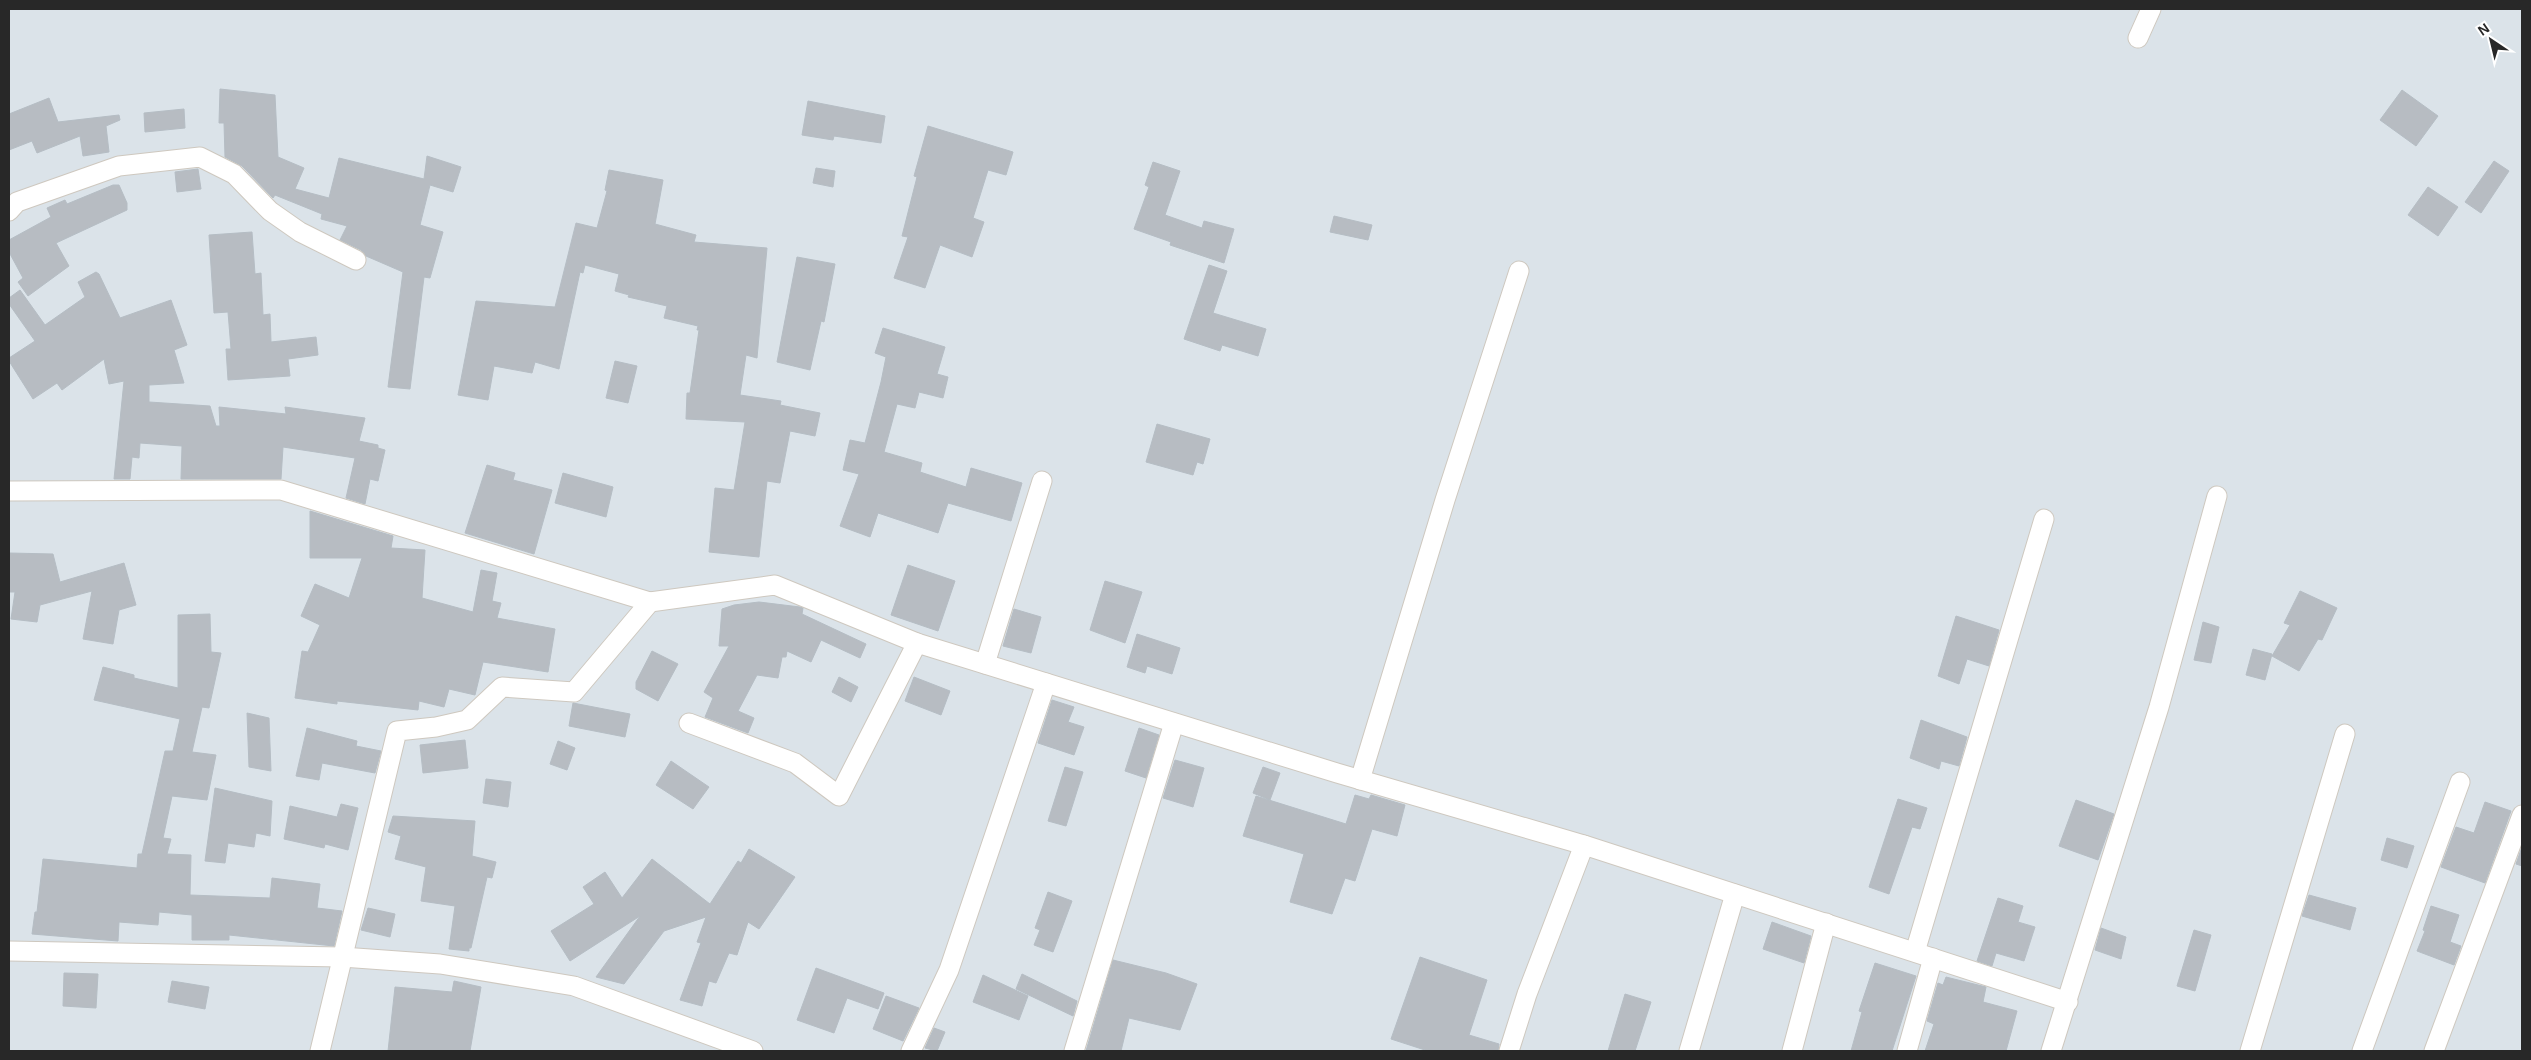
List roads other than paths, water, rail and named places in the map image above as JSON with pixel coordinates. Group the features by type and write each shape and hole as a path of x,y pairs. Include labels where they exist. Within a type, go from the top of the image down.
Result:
{"street":[{"path":"2138,38 2150,9"},
{"path":"9,210 17,202 119,166 200,157 234,174 270,211 300,232 356,260"},
{"path":"1360,780 1445,500 1519,271"},
{"path":"985,664 1042,480"},
{"path":"9,491 281,490 650,602 775,585 917,643 1360,780 1584,845 2068,1002"},
{"path":"2051,1051 2068,1002 2159,706 2217,496"},
{"path":"1915,952 2044,519"},
{"path":"320,1051 397,731 436,727 467,720 502,687 574,692 650,602"},
{"path":"689,723 795,763 838,796 917,643"},
{"path":"911,1051 949,970 1046,683"},
{"path":"1074,1051 1174,723"},
{"path":"2250,1051 2345,734"},
{"path":"2362,1051 2460,782"},
{"path":"2434,1051 2522,815"},
{"path":"1509,1051 1527,994 1584,845"},
{"path":"1689,1051 1735,894"},
{"path":"1792,1051 1826,923"},
{"path":"9,951 342,958 440,964 574,986 753,1051"},
{"path":"1907,1051 1933,958"}]}
